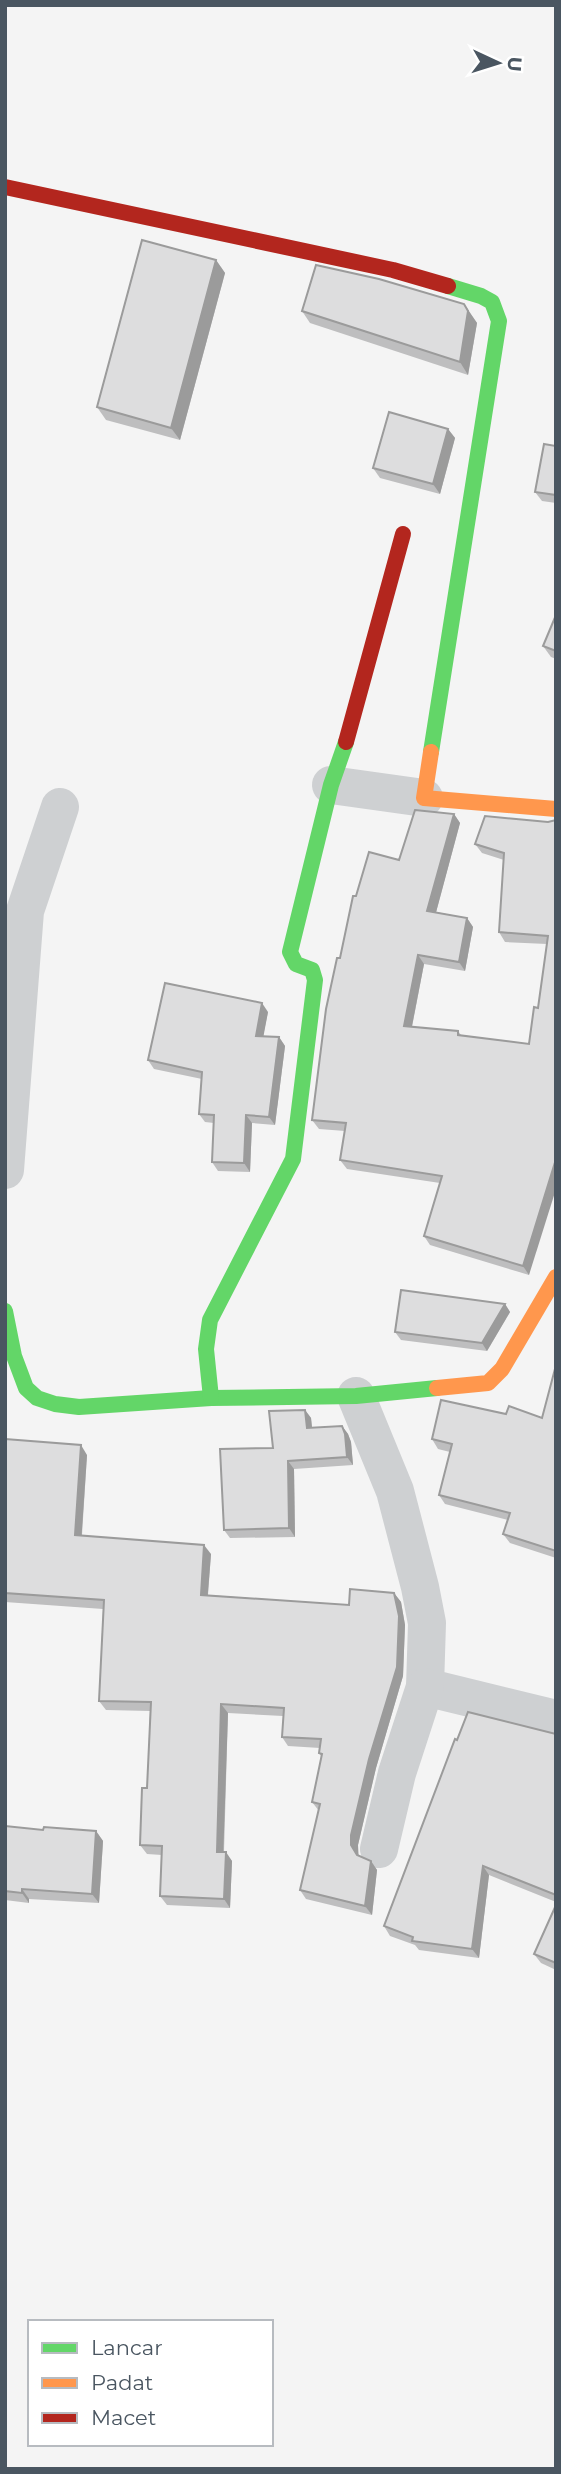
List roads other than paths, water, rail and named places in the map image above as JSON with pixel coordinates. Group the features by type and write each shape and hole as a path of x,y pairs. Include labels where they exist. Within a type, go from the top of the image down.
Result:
{"street":[{"path":"5,187 393,270 481,296 492,302 499,321 424,799"},
{"path":"211,1398 205,1357 205,1338 210,1320 293,1159 315,980 312,970 296,964 290,957 290,951 331,785 350,730 403,534"},
{"path":"331,785 424,799 556,809"},
{"path":"5,1170 24,911 60,807"},
{"path":"5,1311 18,1369 30,1393 43,1401 63,1406 211,1398 356,1396 488,1383 502,1369 556,1277"},
{"path":"356,1396 395,1491 427,1623 425,1687 397,1773 379,1849"},
{"path":"425,1687 556,1719"}]}
